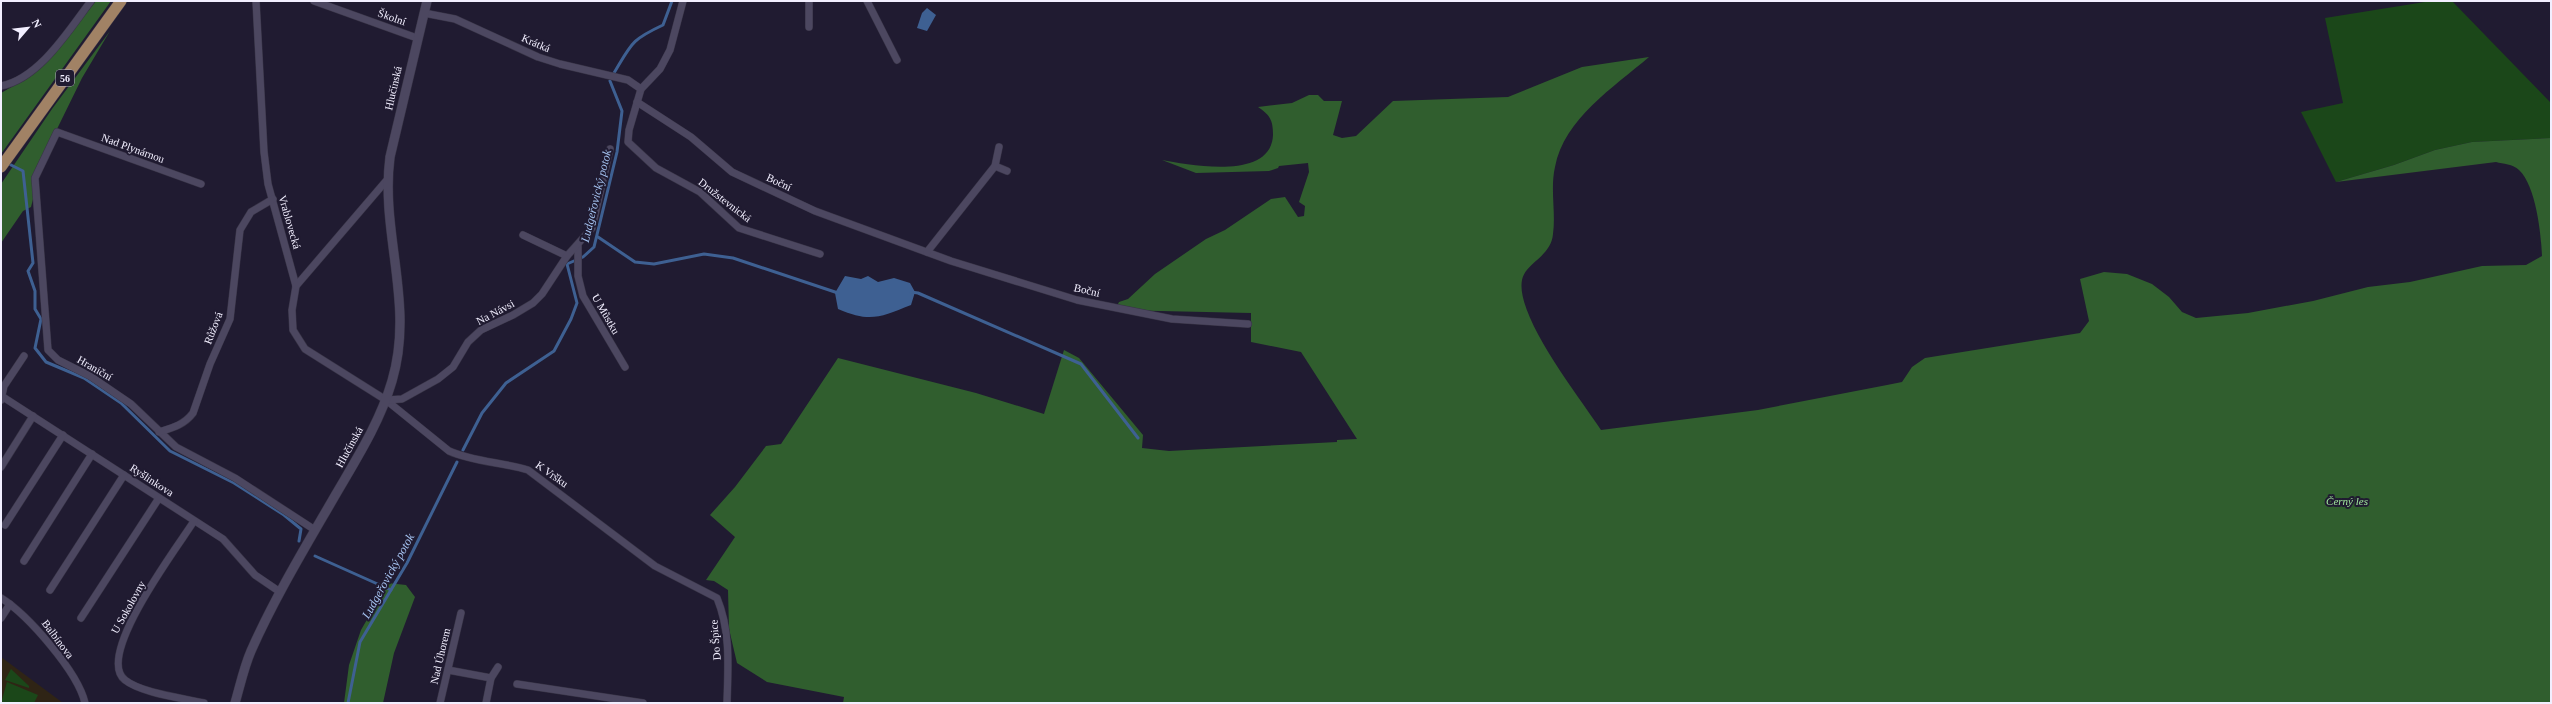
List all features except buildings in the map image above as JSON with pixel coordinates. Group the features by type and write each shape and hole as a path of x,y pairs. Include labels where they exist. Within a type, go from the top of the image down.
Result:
{"main road":[{"name":"56","path":"1,167 121,1"}],"street":[{"path":"1,86 9,85 34,68 54,51 91,1"},
{"name":"Vrablovecká","path":"256,1 264,152 273,199 296,286 292,320 293,330 301,344 312,354 386,400"},
{"name":"Školní","path":"314,1 417,38"},
{"name":"Hlučínská","path":"235,703 251,652 280,592 369,435 386,400 397,360 401,313 386,181 417,38 427,1"},
{"path":"637,102 640,89 660,69 670,50 683,1"},
{"path":"809,27 810,1"},
{"path":"867,1 897,60"},
{"name":"Krátká","path":"424,13 455,19 538,57 628,80 640,89"},
{"name":"Družstevnická","path":"637,102 628,130 628,142 656,168 700,192 738,228 820,254"},
{"name":"Boční","path":"637,102 691,137 732,172 815,211 927,252 1077,300 1172,320 1248,324"},
{"name":"Nad Plynárnou","path":"57,132 201,184"},
{"name":"Hraniční","path":"57,132 35,178 48,350 58,360 90,376 131,404 176,447 236,478 315,530"},
{"path":"927,252 995,166 999,147"},
{"name":"Na Návsi","path":"386,400 402,399 446,374 453,367 468,342 481,330 533,303 542,294 567,256 592,228 610,149"},
{"path":"995,166 1007,171"},
{"path":"296,286 386,181"},
{"name":"Růžová","path":"159,432 179,425 193,413 210,364 230,319 240,230 251,212 273,199"},
{"path":"523,235 567,256"},
{"name":"U Můstku","path":"578,245 578,276 583,296 625,367"},
{"path":"2,398 4,386 24,356"},
{"name":"Ryšlinkova","path":"2,398 63,435 224,539 255,575 280,592"},
{"name":"K Vršku","path":"386,400 449,451 459,455 510,464 528,470 655,566 698,589"},
{"path":"1,467 33,416"},
{"path":"5,525 63,435"},
{"path":"24,561 92,454"},
{"path":"50,590 124,474"},
{"path":"81,618 159,498"},
{"name":"U Sokolovny","path":"194,521 134,615 123,635 118,664 119,670 126,681 148,689 204,703"},
{"name":"Do Špice","path":"698,589 717,598 725,617 728,652 728,703"},
{"name":"Balbínova","path":"1,598 34,625 71,675 85,703"},
{"path":"1,618 10,604"},
{"name":"Nad Úhorem","path":"440,703 461,613"},
{"path":"486,703 492,678 498,667"},
{"path":"448,670 492,678"},
{"path":"517,684 617,701 643,703"}],"shaded area":[{"path":"1,657 59,700 63,703 1,703"}],"green space":[{"path":"96,1 111,1 1,154 1,93 29,77 49,60"},
{"path":"2431,1 2452,1 2551,103 2551,138 2472,142 2435,150 2394,165 2336,182 2301,112 2343,103 2325,18"},
{"path":"110,31 82,78 33,178 33,199 31,207 23,211 1,243 1,184 52,109"},
{"name":"Černý les","path":"1649,57 1592,105 1579,119 1569,134 1560,150 1555,167 1553,192 1554,226 1551,242 1543,254 1524,274 1522,280 1523,295 1528,314 1538,335 1565,378 1601,430 1758,410 1902,382 1912,367 1925,358 2080,333 2089,321 2080,279 2104,272 2127,274 2152,284 2169,297 2182,312 2196,318 2248,313 2313,301 2368,287 2410,282 2482,266 2526,265 2542,256 2540,235 2530,187 2525,177 2514,166 2496,162 2336,182 2394,165 2435,150 2472,142 2551,138 2551,703 843,703 844,697 767,682 737,663 729,629 728,590 714,581 706,580 735,537 710,515 735,487 766,446 781,444 838,358 976,393 1044,414 1064,350 1079,358 1143,435 1142,448 1169,451 1337,442 1337,440 1357,439 1301,352 1251,342 1251,313 1115,310 1119,302 1128,299 1155,274 1206,239 1225,230 1271,199 1285,197 1298,217 1304,216 1305,206 1299,202 1309,172 1308,163 1279,166 1278,168 1269,171 1196,173 1162,160 1191,165 1227,167 1244,164 1259,159 1269,149 1273,135 1270,118 1258,107 1292,103 1309,95 1318,95 1324,101 1342,101 1333,135 1342,138 1356,136 1393,101 1508,97 1582,67"},
{"path":"388,583 406,585 415,597 394,653 383,703 344,703 349,665 361,630"},
{"path":"11,669 29,686 29,688 5,680"},
{"path":"7,682 38,695 34,703 1,703"}],"water":[{"path":"927,8 936,15 927,31 917,28 922,13"},
{"path":"845,276 861,279 868,276 878,282 894,278 910,283 915,292 911,305 891,313 875,317 859,316 838,309 835,293"}],"waterway":[{"name":"Ludgeřovický potok","path":"614,73 633,43 644,35 663,25 672,1"},
{"name":"Ludgeřovický potok","path":"463,450 482,413 506,383 554,351 571,319 577,303 567,264 583,257 594,247 617,152 622,111 610,81"},
{"path":"7,163 23,171 33,263 28,271 35,291 35,309 41,319 35,348 46,362 84,378 121,403 170,451 234,483 284,515 301,529 299,541"},
{"path":"598,237 635,262 654,264 704,254 733,258 838,293"},
{"path":"911,292 918,293 1081,364 1138,438"},
{"name":"Ludgeřovický potok","path":"348,703 360,642 407,563 457,462"},
{"path":"315,556 391,590"}]}
